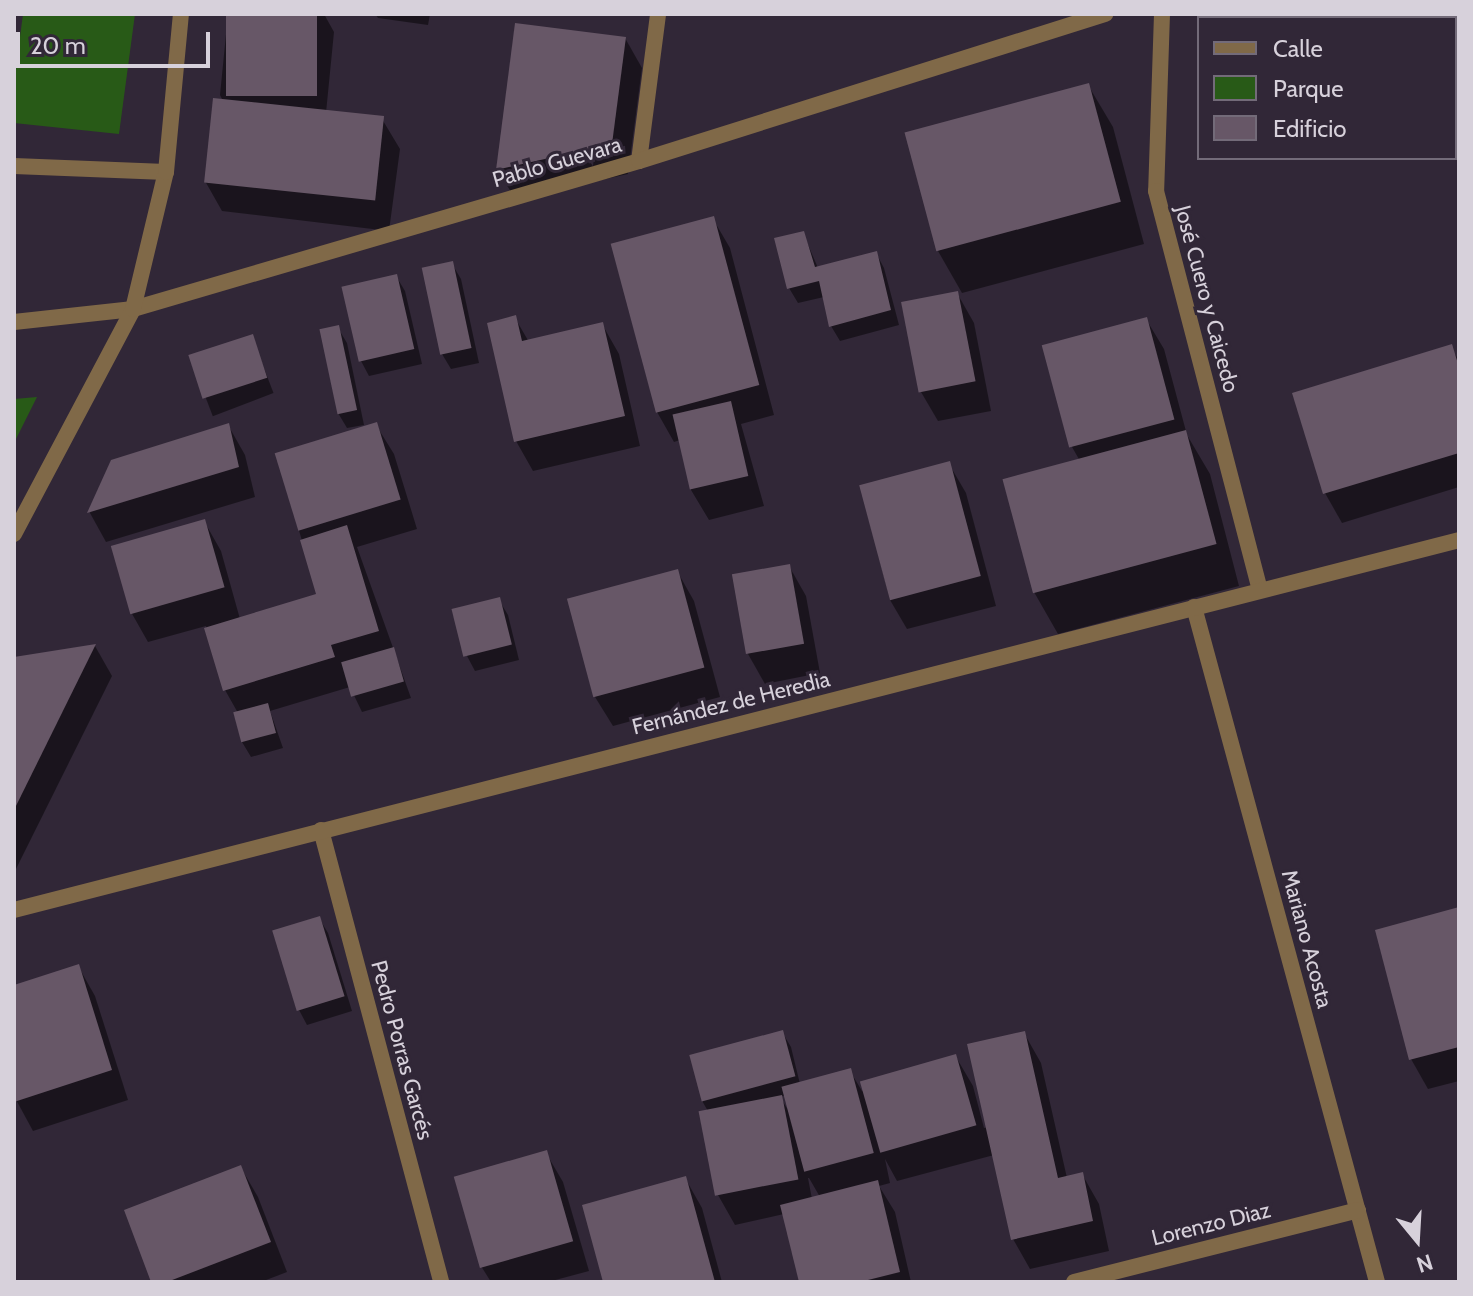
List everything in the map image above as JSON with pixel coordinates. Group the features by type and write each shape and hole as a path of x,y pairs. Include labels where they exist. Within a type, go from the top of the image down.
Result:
{"street":[{"path":"14,534 133,309 166,172 181,14"},
{"path":"639,161 658,14"},
{"name":"Pablo Guevara","path":"14,322 133,309 639,161 1105,14"},
{"name":"José Cuero y Caicedo","path":"1162,14 1156,191 1260,589"},
{"path":"14,166 166,172"},
{"name":"Fernández de Heredia","path":"14,910 1459,540"},
{"name":"Mariano Acosta","path":"1194,607 1377,1282"},
{"name":"Pedro Porras Garcés","path":"321,830 441,1282"},
{"name":"Lorenzo Diaz","path":"1074,1282 1358,1210"}],"green space":[{"path":"23,14 135,14 119,134 14,123 14,83"},
{"path":"37,397 14,443 14,399"}],"building":[{"path":"226,14 317,14 317,96 226,96"},
{"path":"515,23 626,37 612,144 496,170"},
{"path":"1089,83 1121,202 936,251 905,132"},
{"path":"213,98 384,116 375,201 204,183"},
{"path":"714,216 759,385 656,413 611,244"},
{"path":"804,231 815,267 877,251 891,310 829,327 819,281 787,289 774,238"},
{"path":"453,261 472,348 440,355 422,268"},
{"path":"397,274 414,349 359,362 341,287"},
{"path":"958,291 976,381 919,392 901,302"},
{"path":"516,315 522,341 603,322 625,416 514,442 487,323"},
{"path":"1147,317 1174,419 1069,448 1042,345"},
{"path":"339,325 357,410 338,414 319,329"},
{"path":"253,334 267,378 203,399 188,355"},
{"path":"1452,344 1459,367 1459,453 1323,494 1292,393"},
{"path":"731,401 748,476 690,490 673,414"},
{"path":"377,422 401,499 298,531 275,453"},
{"path":"229,423 239,467 87,513 111,460"},
{"path":"1186,430 1217,544 1033,593 1002,479"},
{"path":"950,461 981,576 890,600 859,485"},
{"path":"205,519 225,587 130,614 111,546"},
{"path":"347,525 379,631 331,645 335,657 223,691 204,628 316,594 300,540"},
{"path":"790,564 804,644 746,654 732,574"},
{"path":"678,569 704,668 593,697 567,599"},
{"path":"500,597 512,645 463,657 451,609"},
{"path":"96,644 14,810 14,657"},
{"path":"394,647 404,682 351,697 341,662"},
{"path":"268,703 276,733 241,742 233,712"},
{"path":"1459,907 1459,1047 1409,1060 1375,930"},
{"path":"320,916 345,996 297,1011 272,931"},
{"path":"79,964 112,1070 14,1102 14,985"},
{"path":"783,1030 795,1076 702,1101 689,1055"},
{"path":"1025,1031 1058,1178 1083,1172 1093,1221 1011,1240 967,1044"},
{"path":"956,1054 976,1125 880,1153 860,1082"},
{"path":"851,1068 874,1153 804,1172 781,1087"},
{"path":"782,1095 798,1179 715,1196 699,1111"},
{"path":"547,1150 573,1241 480,1268 454,1177"},
{"path":"241,1165 271,1242 167,1282 151,1282 124,1210"},
{"path":"686,1176 715,1282 603,1282 582,1205"},
{"path":"878,1180 900,1272 860,1282 799,1282 780,1205"}]}
